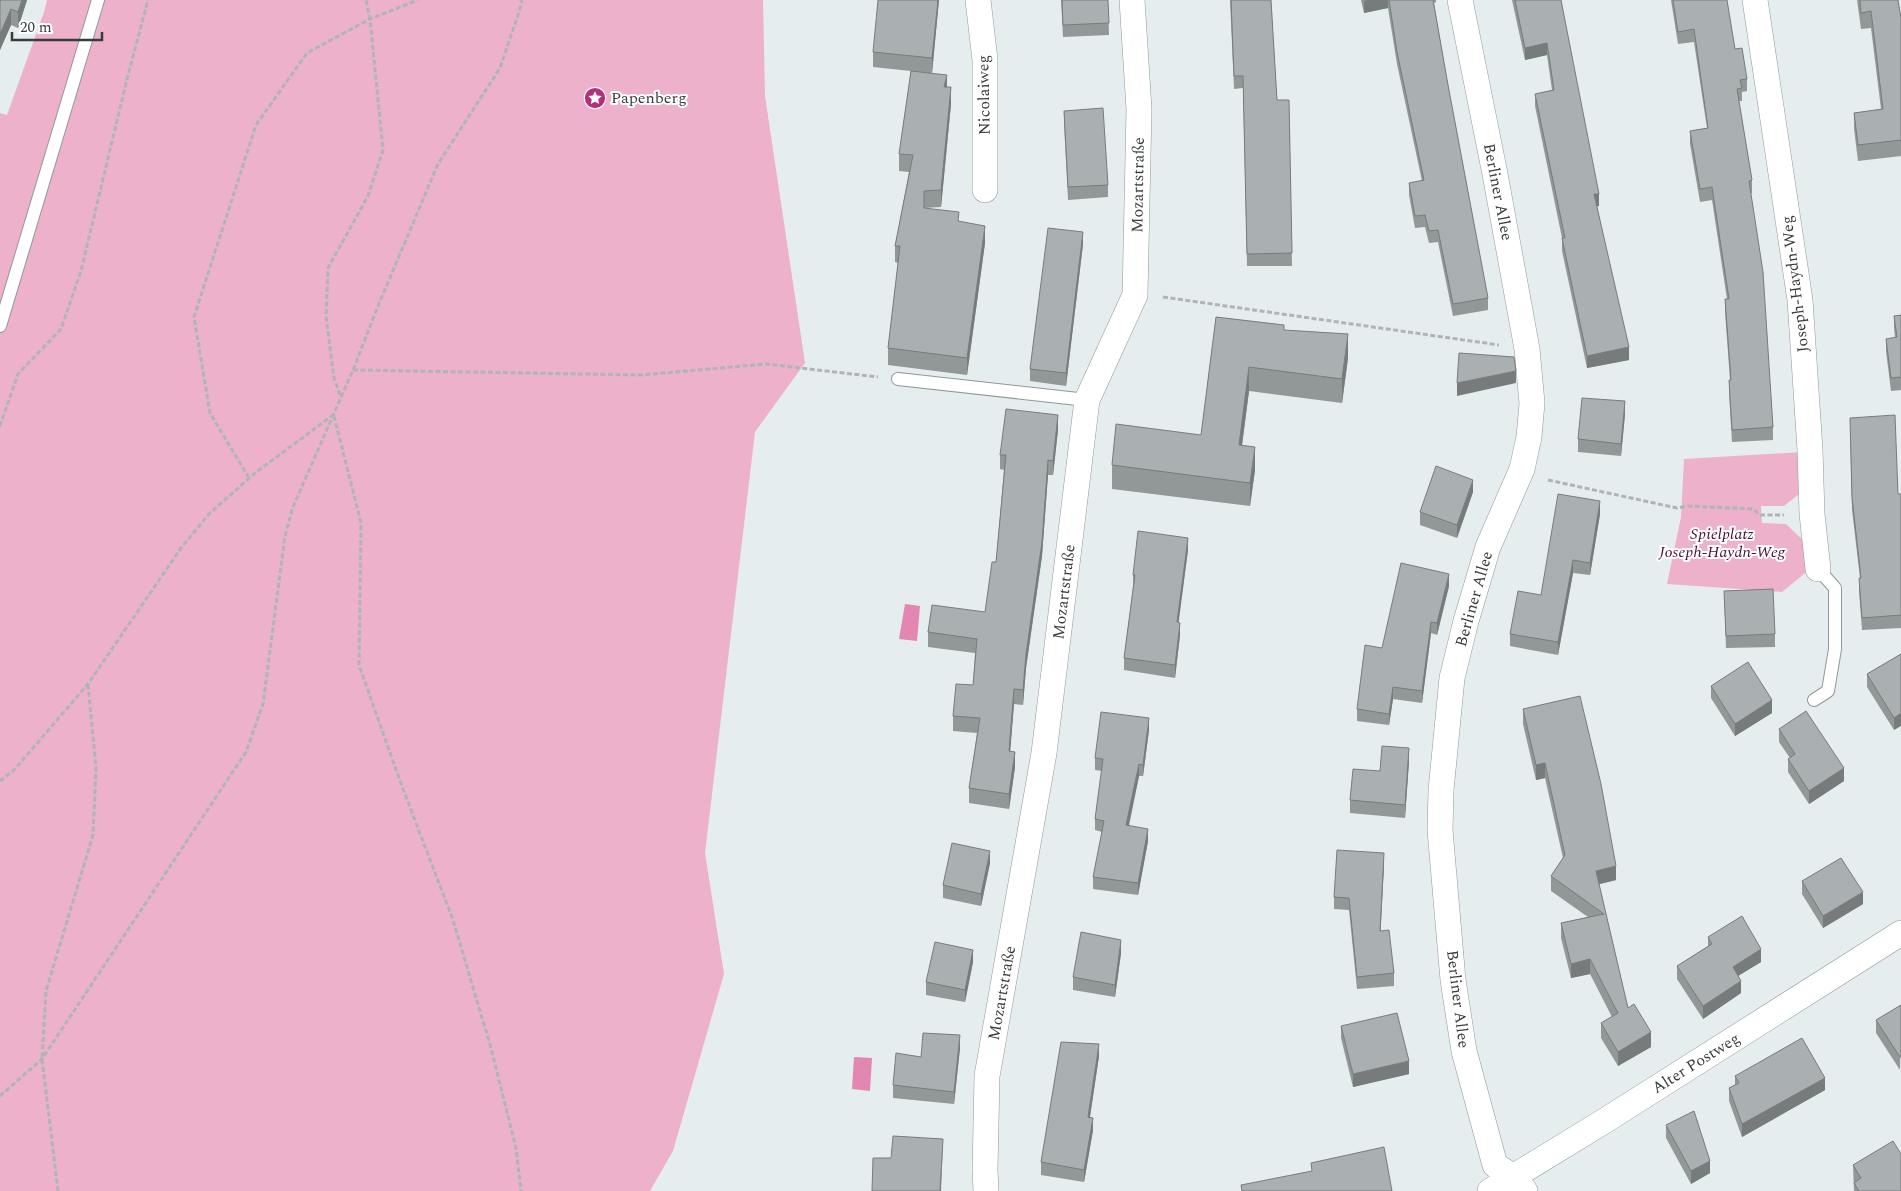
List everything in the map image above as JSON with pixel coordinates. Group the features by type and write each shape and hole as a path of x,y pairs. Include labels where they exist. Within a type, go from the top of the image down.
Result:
{"street":[{"name":"Nicolaiweg","path":"978,0 985,60 985,190"},
{"name":"Mozartstraße","path":"986,1191 987,1076 1044,753 1087,400 1135,295 1139,109 1132,0"},
{"name":"Berliner Allee","path":"1460,0 1495,174 1527,349 1532,403 1529,437 1522,469 1488,548 1452,678 1440,790 1440,830 1453,980 1464,1051 1496,1165 1520,1184"},
{"name":"Joseph-Haydn-Weg","path":"1755,0 1800,300 1810,450 1812,514 1818,569"},
{"name":"Alter Postweg","path":"1490,1191 1520,1184 1901,932"}],"lane":[{"path":"0,326 98,0"},
{"path":"898,379 1087,400"},
{"path":"1814,700 1828,691 1835,650 1835,588 1818,569"}],"path":[{"path":"0,426 18,374 61,329 81,271 126,79 148,0"},
{"path":"340,395 334,378 326,316 328,268 368,196 382,150 370,19 366,0"},
{"path":"249,478 210,413 194,317 256,125 307,52 370,19 418,0"},
{"path":"0,1096 42,1059 246,752 263,704 285,536 293,507 334,415 340,395 353,370 438,164 500,68 522,0"},
{"path":"1135,295 1151,295 1527,349"},
{"path":"353,370 641,376 766,364 898,379"},
{"path":"0,781 14,770 88,684 181,548 209,514 249,478 334,415"},
{"path":"334,415 360,523 359,665 400,781 453,920 492,1048 516,1148 521,1191"},
{"path":"1522,469 1553,482 1677,508 1688,506 1752,509 1760,516 1812,514"},
{"path":"58,1191 42,1059 46,991 93,835 96,768 88,684"}],"green space":[{"path":"47,0 763,0 765,96 805,363 755,432 705,853 724,974 673,1151 650,1191 0,1191 0,113 7,115"},
{"name":"Spielplatz Joseph-Haydn-Weg","path":"1803,452 1804,490 1784,506 1761,506 1762,523 1786,524 1808,545 1810,569 1782,592 1667,584 1681,517 1684,459"}],"shaded area":[{"path":"905,604 920,606 917,641 899,639"},
{"path":"854,1057 872,1058 870,1091 852,1089"}],"building":[{"path":"0,0 22,0 18,12 11,9 0,34"},
{"path":"878,0 938,0 932,58 873,52"},
{"path":"1062,0 1108,0 1109,23 1063,25"},
{"path":"1231,0 1271,0 1277,100 1289,100 1292,253 1247,254 1243,76 1234,76"},
{"path":"1389,0 1433,0 1488,298 1453,304 1438,230 1429,231 1425,215 1415,216 1409,183 1424,180 1397,52"},
{"path":"1515,0 1561,0 1599,194 1594,194 1629,347 1587,356 1562,238 1565,238 1535,94 1554,90 1547,43 1525,48"},
{"path":"1673,0 1727,0 1735,49 1742,48 1747,79 1740,80 1742,88 1737,89 1752,180 1749,181 1763,272 1773,427 1732,430 1729,380 1731,380 1725,299 1729,299 1712,187 1700,189 1690,131 1708,128 1694,29 1678,32"},
{"path":"1860,0 1898,0 1901,18 1901,140 1858,145 1854,113 1883,109 1871,11 1861,13"},
{"path":"911,71 947,75 944,87 951,87 941,190 924,191 924,208 959,212 958,221 985,226 967,358 888,348 900,246 895,246 913,155 899,154"},
{"path":"1103,108 1108,185 1068,187 1064,111"},
{"path":"1048,228 1083,232 1066,373 1030,369"},
{"path":"1901,315 1901,377 1891,378 1886,339 1897,337 1894,316"},
{"path":"1216,317 1284,325 1284,330 1348,334 1342,379 1249,367 1239,445 1255,447 1250,483 1112,465 1116,424 1201,435"},
{"path":"1459,353 1514,357 1516,371 1457,383"},
{"path":"1582,398 1625,401 1621,444 1578,439"},
{"path":"1006,409 1058,415 1053,461 1048,460 1042,542 1026,654 1023,690 1014,689 1009,751 1015,752 1009,794 969,788 980,718 953,716 956,684 973,685 977,639 928,632 932,605 985,612 992,562 996,562 1006,455 1000,455"},
{"path":"1895,415 1898,494 1901,494 1901,615 1862,618 1859,578 1861,578 1852,497 1850,418"},
{"path":"1436,466 1473,480 1457,525 1420,512"},
{"path":"1558,494 1600,501 1590,563 1573,560 1558,642 1510,634 1518,591 1541,595"},
{"path":"1138,531 1188,538 1177,622 1180,623 1175,665 1124,658 1135,575 1133,575"},
{"path":"1401,563 1449,574 1437,623 1431,622 1422,691 1393,687 1389,714 1357,709 1365,645 1382,648"},
{"path":"1773,589 1775,634 1726,636 1724,591"},
{"path":"1901,654 1901,713 1894,718 1867,674"},
{"path":"1748,662 1772,700 1735,724 1711,686"},
{"path":"1580,696 1601,784 1616,866 1596,871 1628,1008 1634,1004 1651,1032 1618,1052 1601,1023 1618,1013 1590,959 1571,964 1561,923 1604,914 1551,876 1565,855 1545,763 1536,765 1523,709"},
{"path":"1806,711 1844,768 1809,791 1788,759 1795,754 1779,729"},
{"path":"1101,712 1149,718 1143,765 1139,764 1126,825 1148,829 1138,883 1093,877 1104,821 1095,819 1103,759 1095,758"},
{"path":"1382,746 1409,748 1405,805 1350,800 1353,769 1380,771"},
{"path":"952,843 990,851 981,894 943,885"},
{"path":"1337,850 1384,853 1380,931 1389,930 1394,973 1357,977 1349,898 1334,897"},
{"path":"1841,858 1863,892 1823,916 1802,881"},
{"path":"1742,916 1761,949 1733,967 1741,981 1703,1006 1677,966 1712,944 1708,937"},
{"path":"1081,932 1121,940 1115,985 1073,977"},
{"path":"935,942 973,950 965,990 926,982"},
{"path":"1901,1005 1901,1057 1900,1057 1876,1020"},
{"path":"1397,1013 1409,1061 1353,1074 1341,1026"},
{"path":"923,1033 960,1035 954,1092 893,1085 896,1053 921,1057"},
{"path":"1802,1038 1825,1078 1742,1124 1729,1088 1739,1083 1735,1076"},
{"path":"1061,1042 1099,1044 1088,1117 1093,1118 1084,1170 1041,1162"},
{"path":"1694,1111 1710,1161 1691,1171 1666,1125"},
{"path":"893,1136 943,1139 940,1191 872,1191 873,1158 891,1158"},
{"path":"1893,1141 1901,1154 1901,1191 1859,1191 1854,1183 1861,1178 1853,1165"},
{"path":"1384,1147 1392,1191 1242,1191 1241,1185 1312,1171 1311,1163"}],"place":[{"name":"Papenberg","path":"595,98"}]}
